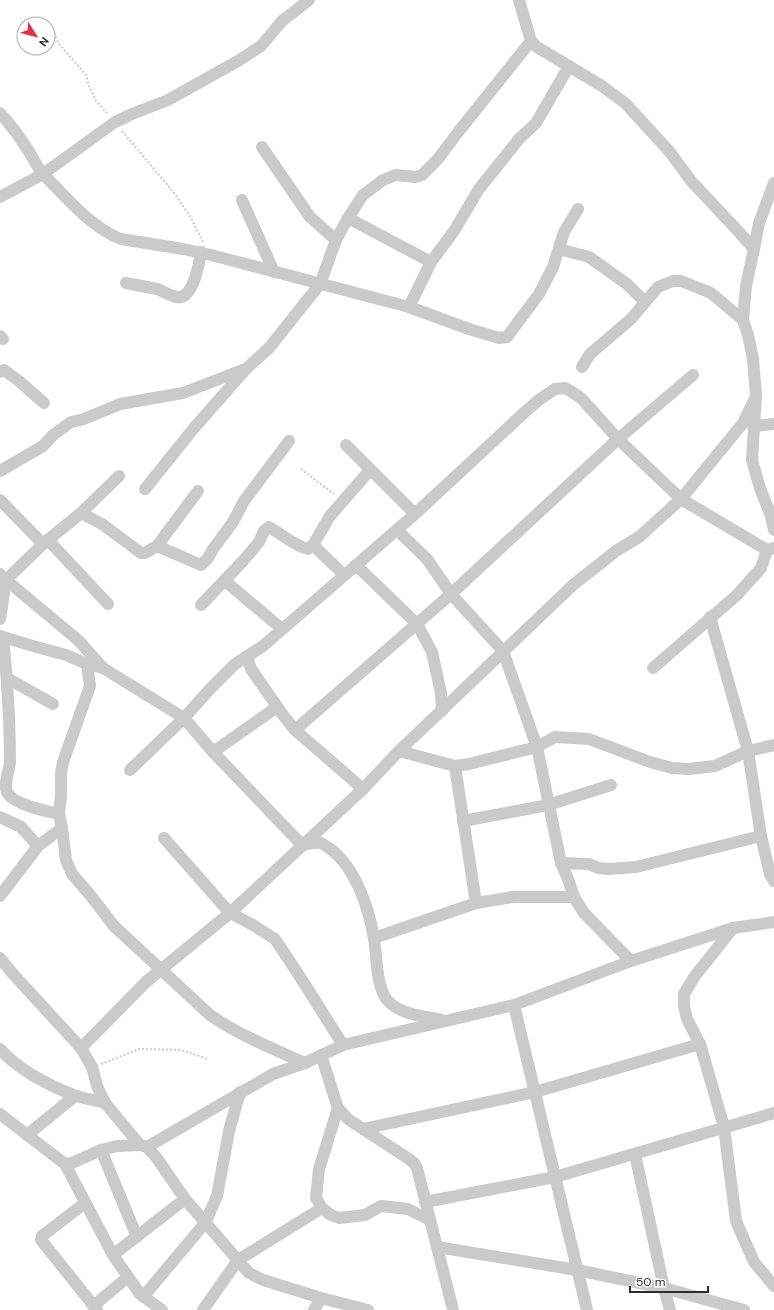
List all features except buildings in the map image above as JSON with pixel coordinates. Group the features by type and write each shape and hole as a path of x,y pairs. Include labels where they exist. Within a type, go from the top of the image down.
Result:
{"street":[{"path":"0,196 43,174 115,122 168,100 238,61 261,46 282,21 309,0"},
{"path":"519,0 531,41 537,47 602,86 625,103 669,151 692,182 754,249"},
{"path":"145,489 186,437 246,369 269,348 320,284 336,240 348,218 364,195 383,180 396,175 414,177 422,175 438,159 531,41"},
{"path":"409,307 431,262 454,231 479,189 518,139 536,123 569,66"},
{"path":"0,113 27,148 35,161 37,168 97,227 108,234 121,239 206,253 409,307 469,329 499,338 507,337 539,294 553,267 564,232 578,209"},
{"path":"262,147 310,217 336,240"},
{"path":"774,183 759,224 746,286 743,320 753,359 756,396 752,460 760,488 771,516 774,530"},
{"path":"242,200 274,272"},
{"path":"348,218 431,262"},
{"path":"559,249 589,257 627,284 645,302"},
{"path":"126,283 157,289 178,298 188,294 206,253"},
{"path":"582,366 590,354 631,319 658,287 673,281 681,280 711,293 743,320"},
{"path":"0,471 43,446 71,422 84,419 120,404 183,393 246,369"},
{"path":"0,372 4,370 44,403"},
{"path":"295,730 451,594 618,439 693,375"},
{"path":"130,770 184,718 235,664 264,646 415,514 526,411 555,389 564,388 581,398 618,439 681,499 770,549 761,568 737,595 653,668"},
{"path":"82,1048 146,982 230,913 363,789 399,751 573,585 616,551 638,536 681,499 743,423 756,396"},
{"path":"754,426 774,424"},
{"path":"157,546 200,565 208,558 233,522 244,501 289,441"},
{"path":"346,445 415,514"},
{"path":"201,605 243,561 259,542 264,531 269,528 280,533 301,547 308,549 313,545 330,516 370,470"},
{"path":"0,618 3,577 81,513 119,476"},
{"path":"81,513 102,524 141,553 145,553 157,546 198,491"},
{"path":"0,500 108,604"},
{"path":"397,530 427,559 451,594 503,651 537,747 561,863 574,897 584,913 631,961"},
{"path":"313,545 344,575"},
{"path":"356,565 417,624 432,652 441,693 442,711"},
{"path":"3,577 78,640 103,668 184,718 213,752 302,845"},
{"path":"225,580 282,629"},
{"path":"710,617 748,751 761,836 770,874 774,881"},
{"path":"59,814 24,805 9,796 7,791 6,782 10,764 7,678 1,636 66,655 87,664 103,668"},
{"path":"247,656 251,669 295,730 363,789"},
{"path":"87,664 90,686 63,762 59,814 66,860 72,874 114,926 210,1015 222,1024 267,1046 306,1062"},
{"path":"7,678 53,704"},
{"path":"213,752 278,707"},
{"path":"399,751 455,766 469,764 537,747 555,737 589,739 650,762 672,768 689,769 715,766 748,751 774,745"},
{"path":"455,766 476,903"},
{"path":"463,821 548,805 610,785"},
{"path":"0,816 21,827 38,846"},
{"path":"0,896 4,880 38,846 62,828"},
{"path":"561,863 589,864 598,868 609,869 636,866 761,836"},
{"path":"164,838 230,913 253,924 275,939 342,1045"},
{"path":"302,845 321,843 337,854 352,875 363,896 374,938 382,991 387,1000 398,1010 445,1021"},
{"path":"374,938 476,903 513,898 574,897"},
{"path":"65,1164 72,1163 101,1150 117,1146 143,1146 273,1074 306,1062 342,1045 514,1005 631,961 733,928 774,922"},
{"path":"733,928 695,976 684,994 684,1006 688,1019 700,1044 724,1127 736,1221 754,1262 774,1286"},
{"path":"0,958 12,974 82,1048 92,1067 97,1086 105,1103 143,1146 156,1157 185,1199 249,1273 263,1280 321,1298 368,1310"},
{"path":"514,1005 587,1310"},
{"path":"363,1128 535,1092 700,1044"},
{"path":"2,1054 36,1077 75,1096 105,1103"},
{"path":"321,1055 338,1108 348,1119 414,1163 417,1168 453,1310"},
{"path":"143,1297 205,1223 217,1196 229,1131 240,1092"},
{"path":"27,1135 75,1096"},
{"path":"338,1108 319,1170 316,1198 322,1208 331,1215 339,1218 365,1215 381,1206 408,1209 430,1220"},
{"path":"425,1202 555,1177 774,1113"},
{"path":"0,1114 65,1164 113,1255 140,1294 162,1310"},
{"path":"101,1150 137,1237"},
{"path":"635,1154 670,1310"},
{"path":"113,1255 185,1199"},
{"path":"86,1203 42,1236 41,1240 95,1308 128,1277"},
{"path":"203,1310 238,1260 322,1208"},
{"path":"437,1248 578,1270 664,1288 744,1310"},
{"path":"314,1310 321,1298"}],"path":[{"path":"56,37 58,43 86,75 96,101 175,194 191,218 206,253"},
{"path":"301,469 343,501"},
{"path":"92,1067 138,1049 181,1050 208,1059"}]}
